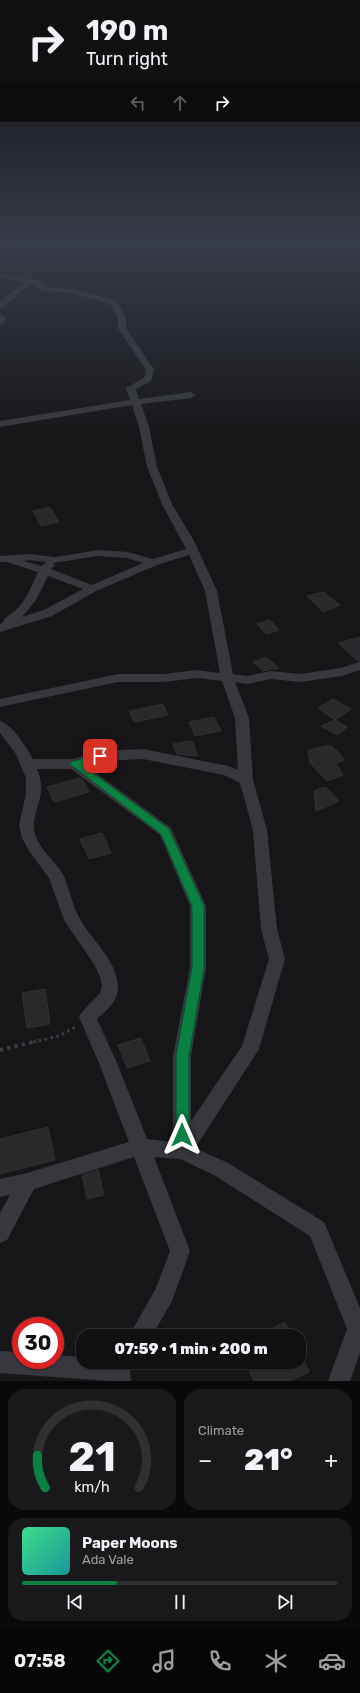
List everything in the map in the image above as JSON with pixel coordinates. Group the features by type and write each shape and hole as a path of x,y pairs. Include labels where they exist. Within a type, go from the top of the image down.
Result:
{"street":[{"path":"118,310 122,317 122,328 150,370 148,379 131,388 144,428 152,467 167,504 211,591 227,678 242,718 246,780 260,830 270,929 277,958 250,1049 182,1151"},
{"path":"0,316 2,318 0,322"},
{"path":"0,424 191,395"},
{"path":"0,628 48,613 92,589 153,563 192,552"},
{"path":"1,559 29,557 55,560 98,553 128,554 153,563"},
{"path":"1,559 43,570 92,589"},
{"path":"0,628 26,608 43,570 55,560"},
{"path":"0,703 118,678 164,678 197,674 247,680 271,675 300,678 342,672 360,666"},
{"path":"0,725 18,746 29,764 34,787 26,830 30,840 55,875 63,891 72,920 104,967 110,984 108,994 100,1006 88,1017 180,1252 165,1294 144,1329"},
{"path":"29,764 74,764 100,756 143,754 228,771 246,780"},
{"path":"74,764 166,832 198,906 198,968 182,1056 182,1151"},
{"path":"0,1188 27,1182 140,1147 182,1151 221,1169 317,1229 358,1329 339,1381"},
{"path":"0,1233 27,1182"},
{"path":"0,1362 121,1371"}],"path":[{"path":"0,1050 59,1036 76,1028 88,1017"}],"building":[{"path":"50,507 59,522 41,526 33,511"},
{"path":"324,592 340,605 323,612 307,596"},
{"path":"270,620 279,630 266,634 257,624"},
{"path":"360,637 360,661 358,661 338,643"},
{"path":"266,657 279,668 263,671 253,662"},
{"path":"333,699 351,709 335,720 318,708"},
{"path":"163,704 168,715 134,722 129,711"},
{"path":"214,717 221,731 195,736 189,722"},
{"path":"335,720 347,727 337,735 321,726"},
{"path":"192,741 198,756 177,754 173,744"},
{"path":"331,745 345,760 336,763 343,775 327,781 310,763 308,750"},
{"path":"80,778 83,780 89,792 54,802 47,787"},
{"path":"326,787 339,801 316,811 314,791"},
{"path":"102,833 111,853 89,859 80,839"},
{"path":"45,989 50,1024 27,1028 22,993"},
{"path":"141,1038 150,1061 127,1068 118,1045"},
{"path":"48,1127 55,1160 0,1174 0,1139"},
{"path":"98,1170 104,1195 87,1199 82,1175"},
{"path":"285,1322 288,1329 270,1329"},
{"path":"306,1366 309,1372 291,1381 254,1381 248,1369 306,1369"}],"route":[{"path":"100,756 74,764 166,832 198,906 198,968 182,1056 182,1135"}]}
